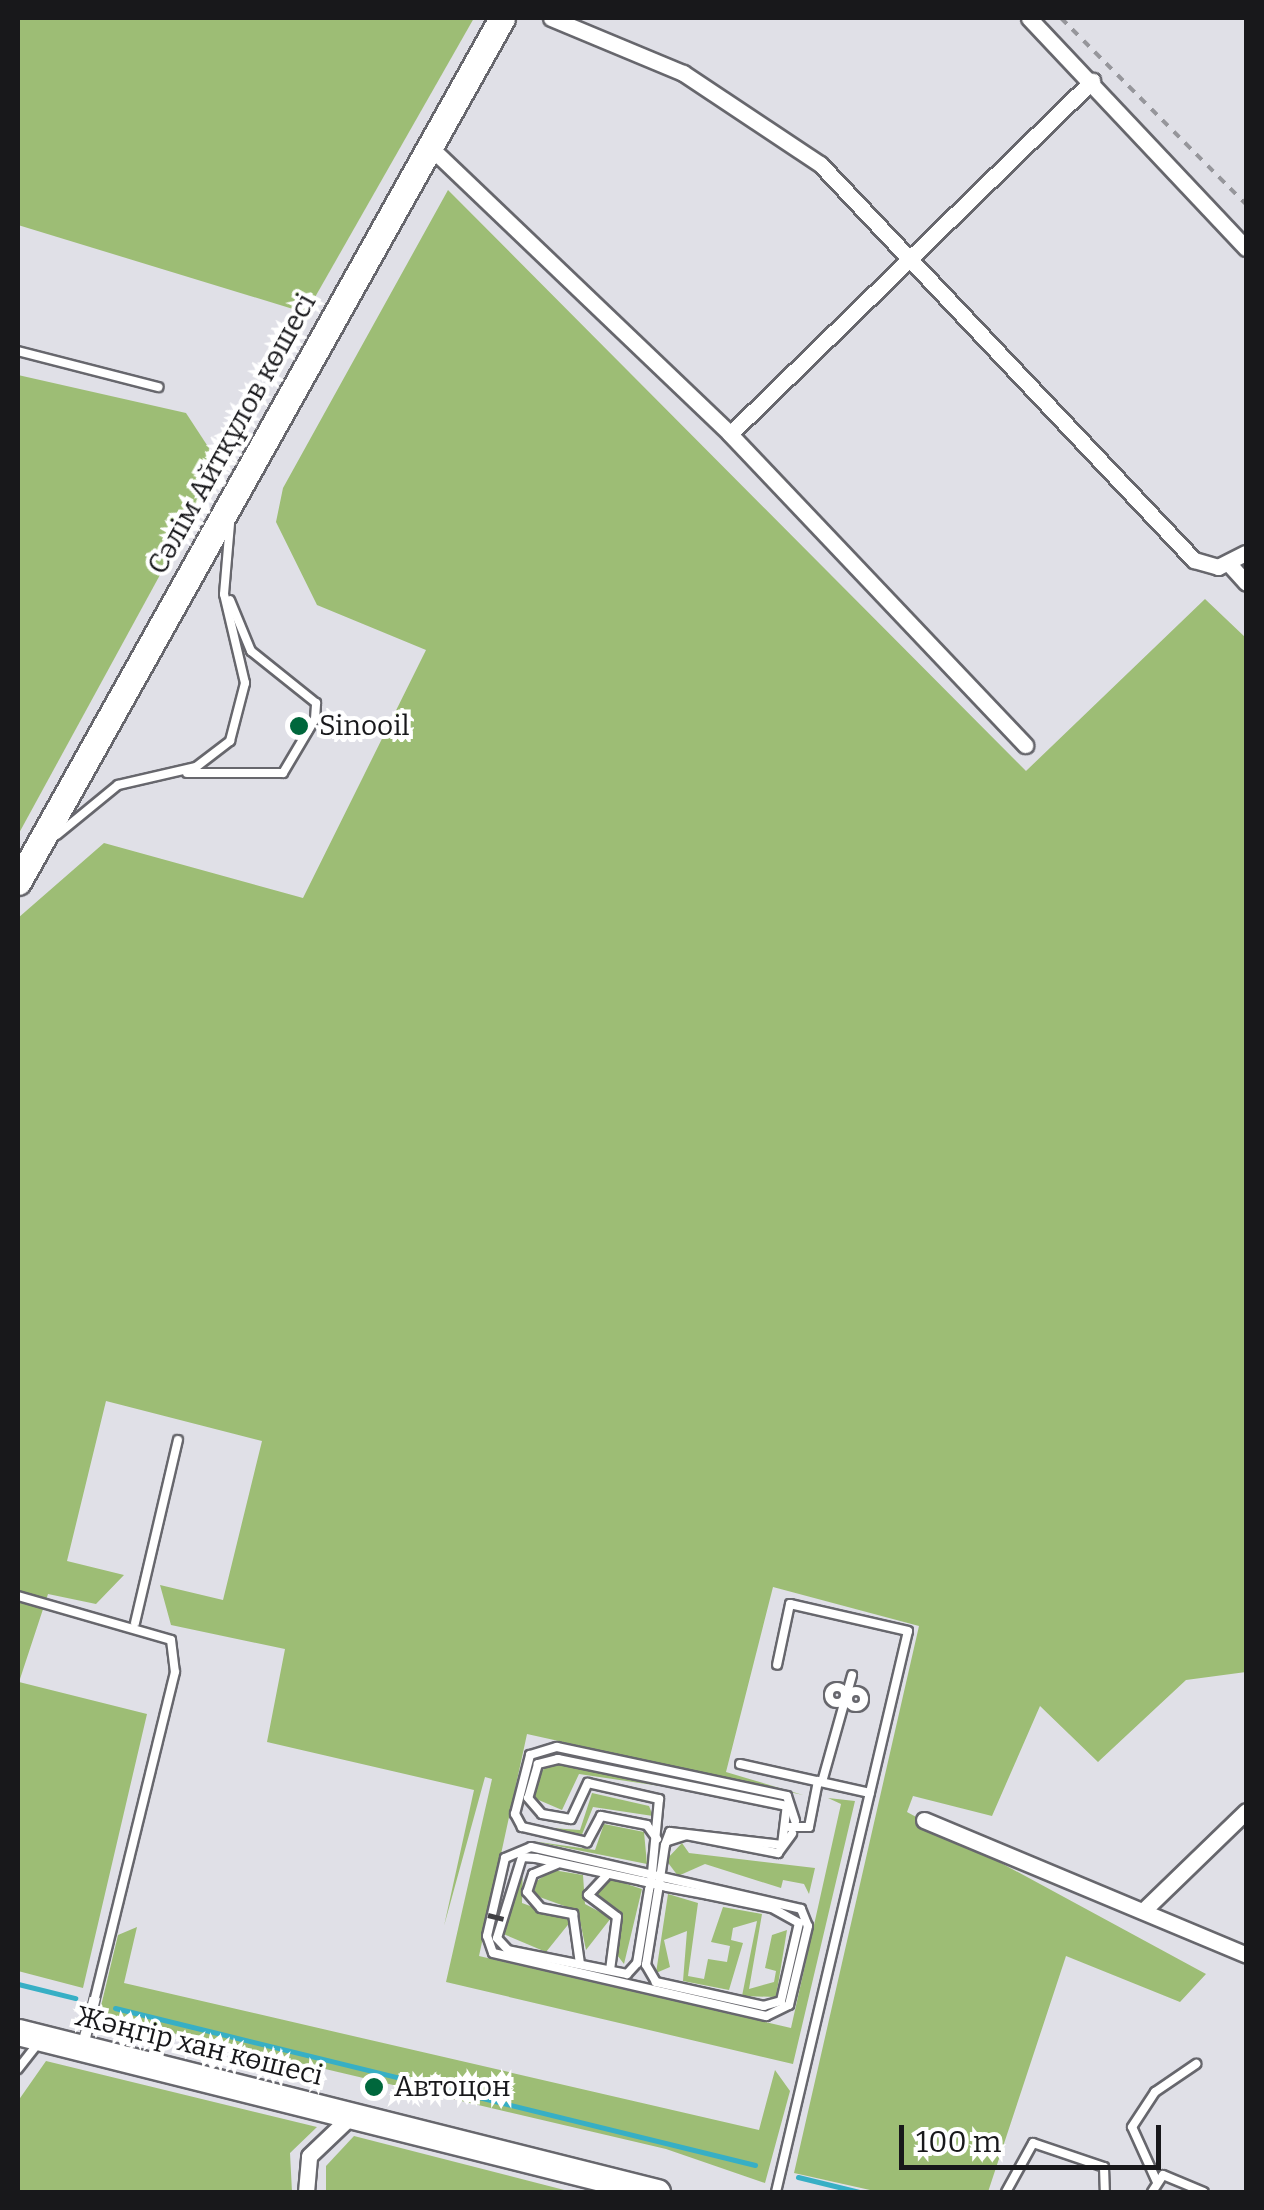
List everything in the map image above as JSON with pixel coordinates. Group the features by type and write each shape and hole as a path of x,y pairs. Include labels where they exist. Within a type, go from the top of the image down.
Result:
{"main road":[{"name":"Сәлім Айтқұлов көшесі","path":"23,872 502,18"},
{"name":"Жәңгір хан көшесі","path":"30,2034 656,2192"}],"street":[{"path":"551,18 683,74 762,120 876,216 906,257 1194,560 1230,565 1246,582"},
{"path":"1029,18 1246,248"},
{"path":"730,434 906,257 1092,81"},
{"path":"429,146 730,434 1026,745"},
{"path":"1230,565 1246,552"},
{"path":"1146,1908 1246,1811"},
{"path":"924,1820 1146,1908 1246,1956"},
{"path":"306,2192 309,2156 351,2116"}],"lane":[{"path":"18,351 158,388"},
{"path":"23,872 95,798 177,774 214,757 243,713 224,558 250,462"},
{"path":"177,774 273,777 291,766 315,719 316,703 242,636 224,558"},
{"path":"135,1623 178,1440"},
{"path":"18,1596 135,1623 170,1640 175,1672 83,2048"},
{"path":"776,1665 790,1604 908,1631 776,2192"},
{"path":"792,1827 808,1827 852,1675"},
{"path":"557,1748 787,1796 797,1805 792,1827 778,1854 686,1835 661,1842 647,1825 601,1816 587,1842 522,1827 514,1814 530,1754 557,1748"},
{"path":"656,1879 635,1968 614,1972 508,1950 497,1938 517,1860 656,1879 801,1909 808,1926 786,2011 766,2016 504,1957 487,1944 514,1848 656,1879 794,1915 781,2001 764,2006 651,1980 656,1879 661,1842 656,1797 588,1783 571,1819 536,1812 528,1798 535,1770 558,1758 783,1804 792,1827"},
{"path":"740,1764 870,1793"},
{"path":"564,1864 537,1871 528,1892 541,1908 573,1914 574,1956 584,1966"},
{"path":"614,1972 605,1962 616,1917 592,1905 588,1891 616,1876"},
{"path":"18,2069 30,2034"},
{"path":"1156,2182 1132,2127 1155,2092 1196,2064"},
{"path":"1006,2192 1033,2143 1104,2167 1105,2192"},
{"path":"1152,2192 1156,2182 1172,2175 1204,2192"}],"path":[{"path":"1061,18 1246,204"}],"green space":[{"path":"18,18 474,18 306,313 18,225"},
{"path":"448,190 1026,771 1205,599 1246,638 1246,1672 1186,1680 1098,1762 1040,1706 992,1816 913,1796 907,1812 1206,1974 1180,2002 1066,1956 988,2192 879,2192 794,2173 919,1626 773,1587 726,1772 803,1795 527,1734 479,1956 791,2028 841,1804 828,1798 855,1801 793,2064 446,1982 492,1779 485,1777 444,1926 474,1790 267,1742 285,1649 171,1625 160,1585 223,1600 262,1441 106,1401 67,1561 124,1575 96,1604 48,1594 19,1682 147,1714 83,1988 18,1971 18,918 104,843 303,898 426,650 317,605 276,522 283,488"},
{"path":"18,375 186,413 220,465 18,835"},
{"path":"553,1763 660,1786 579,1774 562,1810 534,1798 540,1772"},
{"path":"592,1793 649,1806 653,1816 593,1807 581,1837 538,1827 580,1830"},
{"path":"604,1824 644,1832 647,1864 532,1841 595,1850"},
{"path":"682,1843 689,1853 815,1868 809,1894 804,1884 783,1880 781,1888 705,1864 678,1876 666,1860"},
{"path":"523,1864 522,1903 571,1921 546,1952 501,1933"},
{"path":"553,1870 583,1875 585,1904 611,1918 586,1950 578,1911 534,1895 535,1882"},
{"path":"611,1879 642,1889 624,1964 614,1951 622,1916 595,1896"},
{"path":"668,1894 698,1903 688,1976 704,1979 708,1959 727,1962 730,1946 711,1942 723,1907 762,1914 749,1989 774,1982 776,1971 765,1968 772,1935 787,1930 776,1997 742,1996 757,1921 733,1928 731,1940 743,1943 729,1990 683,1981 687,1931 664,1940 670,1967 656,1973"},
{"path":"137,1927 124,1983 759,2130 775,2070 790,2091 765,2183 666,2149 108,2018 101,2006 118,1935"},
{"path":"46,2061 317,2127 290,2153 292,2192 18,2192 18,2101"},
{"path":"354,2136 572,2192 326,2192 326,2166"}],"waterway":[{"path":"18,1984 75,1998"},
{"path":"115,2008 755,2165"},
{"path":"798,2177 859,2192"}],"railway":[{"path":"488,1915 504,1919"}],"place":[{"name":"Sinooil","path":"299,726"},
{"name":"Автоцон","path":"374,2087"}]}
